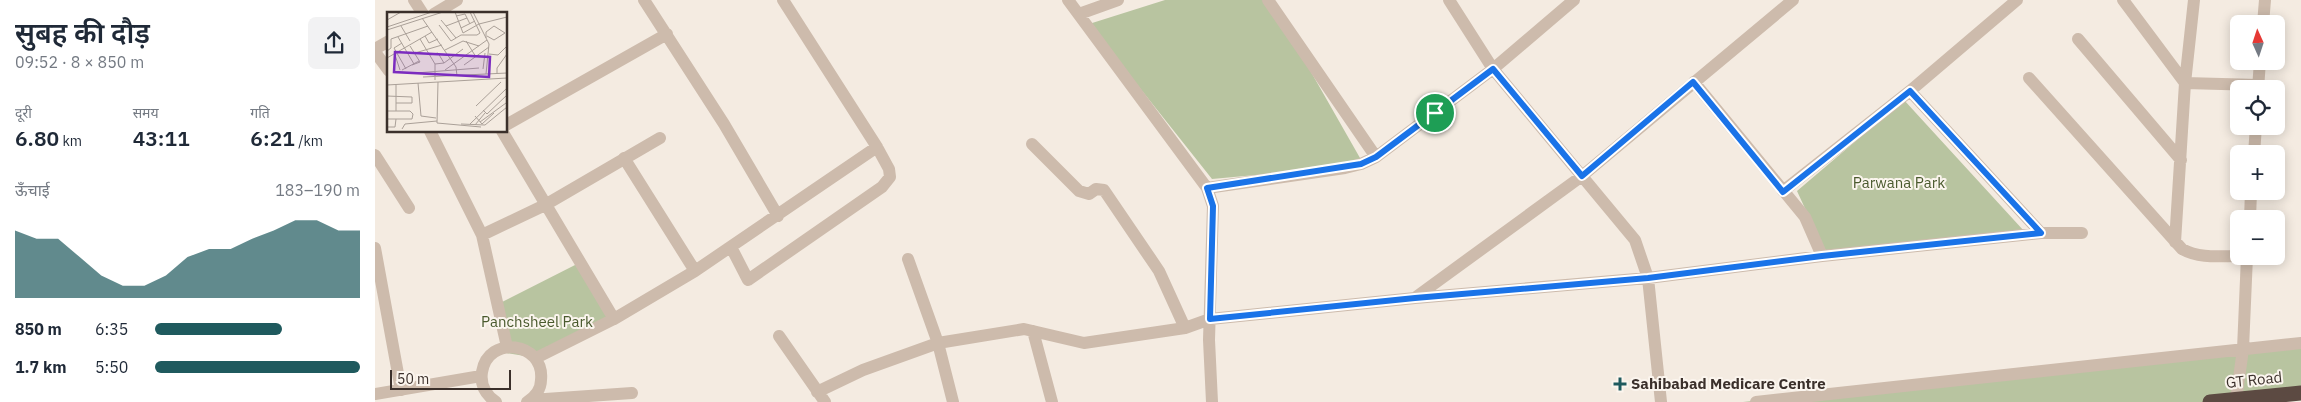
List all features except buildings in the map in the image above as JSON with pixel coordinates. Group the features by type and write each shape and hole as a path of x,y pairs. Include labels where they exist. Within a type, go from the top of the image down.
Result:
{"highway":[{"name":"GT Road","path":"2210,402 2301,393"}],"street":[{"path":"414,0 422,12"},
{"path":"437,12 457,0"},
{"path":"644,0 724,124 778,216"},
{"path":"731,247 748,280 887,182 890,177 889,169 877,147 783,0"},
{"path":"1068,0 1207,188 1213,206 1210,319 1212,402"},
{"path":"1079,14 1118,0"},
{"path":"1268,0 1376,157"},
{"path":"1449,0 1493,69 1635,240 1648,278 1661,402"},
{"path":"1207,188 1345,168 1361,164 1376,157 1493,69 1574,0"},
{"path":"1415,298 1582,176 1793,0"},
{"path":"1783,192 1910,91 2017,0"},
{"path":"2123,0 2185,83"},
{"path":"2264,15 2265,0"},
{"path":"2175,242 2192,2"},
{"path":"507,124 667,34"},
{"path":"2078,39 2181,160"},
{"path":"387,42 375,50 387,68"},
{"path":"2029,78 2175,242 2191,254 2230,256"},
{"path":"1693,82 1805,217 1822,256"},
{"path":"2185,83 2230,85"},
{"path":"1910,91 2041,233"},
{"path":"431,132 482,235 507,347"},
{"path":"503,132 614,319"},
{"path":"482,235 545,205 660,138"},
{"path":"1032,144 1079,191 1089,194 1096,190 1104,190 1159,271 1185,328"},
{"path":"536,358 614,319 695,271 877,147"},
{"path":"375,155 409,208"},
{"path":"624,158 695,271"},
{"path":"779,336 821,397 863,370 938,343 1013,330 1033,331 1084,343 1185,328 1210,319 1415,298 1648,278 1822,256 2041,233 2082,234"},
{"path":"375,248 401,390"},
{"path":"908,259 938,343 953,402"},
{"path":"2236,400 2243,349 2247,265"},
{"path":"1033,331 1052,402"},
{"path":"1756,402 2301,342"},
{"path":"496,402 487,395 481,376 486,359 492,353 507,347 523,349 536,358 542,374 541,384 529,401"},
{"path":"375,394 481,376"},
{"path":"529,401 632,393"}],"green space":[{"path":"1165,0 1270,0 1364,165 1212,179 1089,24"},
{"name":"Parwana Park","path":"1904,100 2024,231 1825,252 1797,191"},
{"name":"Panchsheel Park","path":"577,264 612,319 543,359 506,353 498,304"},
{"path":"2301,343 2301,393 2217,402 1743,402"}],"place":[{"name":"Sahibabad Medicare Centre","path":"1620,384"}],"route":[{"path":"1493,69 1582,176 1693,82 1783,192 1910,91 2041,233 1822,256 1648,278 1415,298 1210,319 1213,206 1207,188 1361,164 1376,157 1435,113 1493,69"}]}
